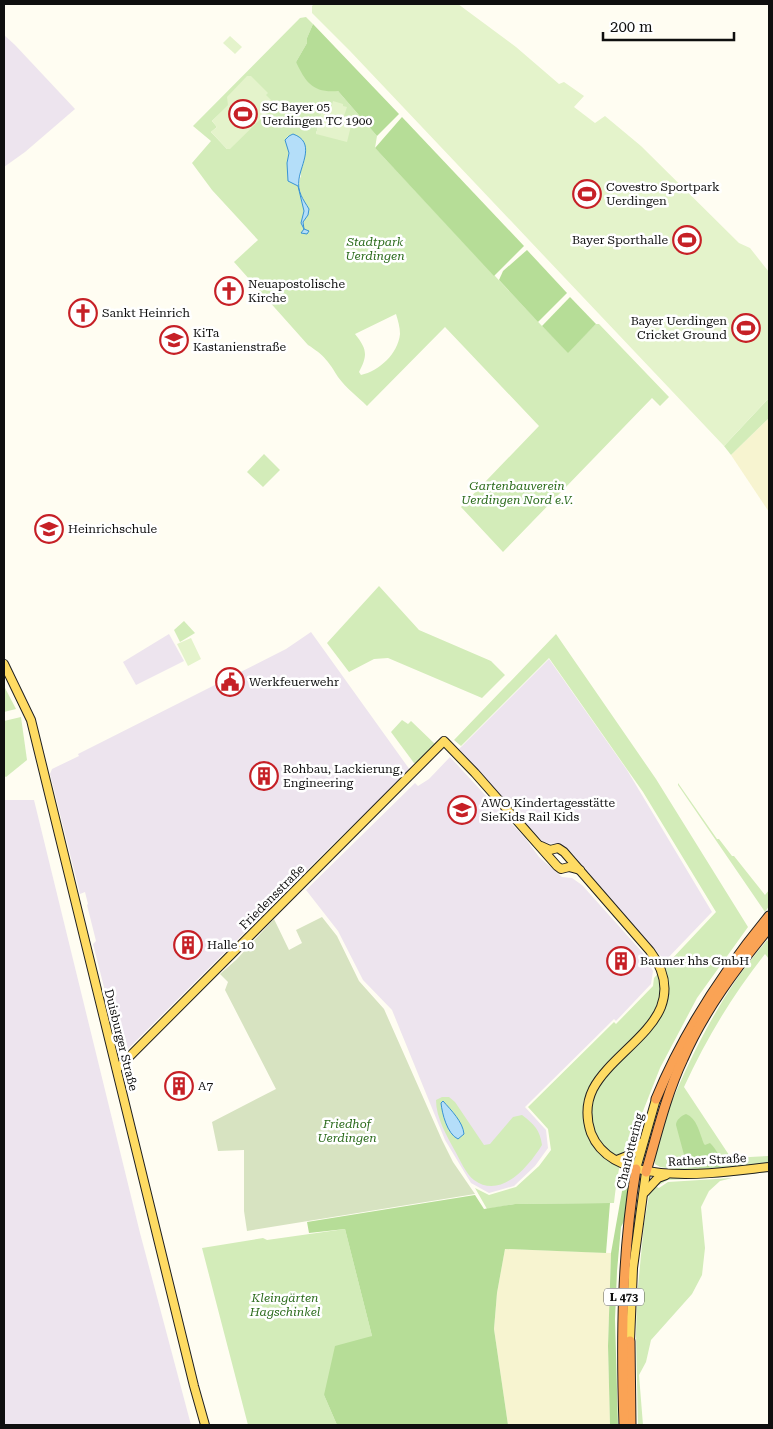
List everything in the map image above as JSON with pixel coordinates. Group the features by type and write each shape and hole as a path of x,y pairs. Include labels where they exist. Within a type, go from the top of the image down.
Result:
{"highway":[{"name":"Charlottering","path":"656,1099 675,1056 707,999 740,952 769,916"},
{"name":"Charlottering","path":"646,1172 663,1110 683,1058 713,1003 746,956 769,928"},
{"name":"Charlottering","path":"624,1425 622,1336 627,1230 636,1169"},
{"name":"Charlottering","path":"630,1341 631,1425"}],"main road":[{"name":"Duisburger Straße","path":"4,664 30,719 77,915 118,1069 205,1425"},
{"name":"Friedensstraße","path":"118,1069 444,742 476,773 539,845"},
{"path":"539,845 550,850 558,848 564,852 570,863 561,869 539,845"},
{"path":"550,858 551,853 558,848"},
{"name":"Rather Straße","path":"570,863 580,870 650,951 658,962 664,981 663,999 656,1016 594,1087 587,1116 592,1135 603,1151 617,1160 646,1172 668,1174 712,1173 769,1167"},
{"name":"Charlottering","path":"636,1169 656,1099"},
{"path":"617,1160 632,1154 644,1140"},
{"name":"Charlottering","path":"630,1341 633,1268 646,1172"},
{"path":"643,1195 648,1187 658,1178 668,1174"}],"shaded area":[{"path":"4,35 75,109 25,152 4,167"},
{"path":"769,418 769,512 731,455"},
{"path":"311,632 410,770 333,844 128,1049 119,1046 93,944 96,941 88,904 85,892 80,894 50,774 52,769 286,649"},
{"path":"169,634 184,661 136,685 123,662"},
{"path":"549,659 627,770 712,912 665,961 570,851 557,844 544,843 459,749"},
{"path":"450,757 525,838 539,857 562,877 572,878 582,885 643,953 653,971 651,984 616,1021 614,1019 525,1107 546,1130 548,1148 535,1166 514,1186 489,1193 471,1183 445,1140 392,1010 363,980 338,931 306,890 415,783 418,786 429,779"},
{"path":"4,800 34,800 140,1233 191,1425 4,1425"},
{"path":"505,1249 611,1253 608,1346 610,1425 508,1425 494,1329 497,1293"}],"green space":[{"name":"Covestro Sportpark Uerdingen","path":"314,4 458,4 516,47 559,84 564,82 584,96 574,107 595,123 605,116 641,146 739,243 750,248 769,272 769,398 724,446 312,13 312,6"},
{"name":"Stadtpark Uerdingen","path":"306,17 313,24 307,38 307,43 296,62 338,91 377,136 375,148 542,326 568,352 596,324 599,324 669,397 660,406 652,398 503,552 461,507 539,426 445,327 367,406 338,377 326,359 308,345 234,262 258,240 212,190 192,163 211,141 193,126 300,18","holes":["229,105 227,149 211,132 217,127 212,121","322,111 353,119 316,134","293,134 301,176 299,189 309,209 303,222 304,229 301,223 304,211 298,186 288,180 287,163 289,153 287,137","396,314 400,334 392,355 381,366 361,375 359,372 364,361 365,352 355,334"]},
{"path":"313,24 399,114 377,136 338,91 322,90 311,85 296,62 307,43 307,38"},
{"path":"230,36 242,47 235,54 223,43"},
{"name":"SC Bayer 05 Uerdingen TC 1900","path":"247,76 251,76 268,93 266,95 274,103 273,107 230,149 227,149 211,132 217,127 212,121 228,105 227,97"},
{"path":"333,101 347,107 344,116 353,118 347,142 316,134 322,111 330,113"},
{"path":"402,117 524,246 494,276 375,148"},
{"path":"527,250 567,293 538,322 499,280 503,271"},
{"path":"570,297 596,324 568,353 542,326"},
{"path":"769,398 769,418 731,455 724,446"},
{"path":"264,454 280,470 263,487 247,472"},
{"path":"379,586 419,630 491,661 505,675 482,698 388,658 374,659 349,672 327,643"},
{"path":"184,621 195,633 180,642 174,630"},
{"path":"556,634 656,779 748,927 697,998 660,1068 634,1134 624,1151 614,1203 515,1204 487,1209 475,1188 489,1195 516,1187 539,1166 551,1150 548,1129 528,1107 614,1022 616,1024 653,986 654,978 716,912 643,792 549,658 461,746 454,740"},
{"path":"191,638 201,659 188,666 177,644"},
{"path":"4,686 16,709 4,712"},
{"path":"21,717 27,760 6,777 4,776 4,721"},
{"path":"402,720 408,724 411,721 436,745 416,763 414,763 391,732"},
{"path":"678,783 717,839 734,856 765,895 769,890 769,906 765,912 678,785"},
{"name":"Friedhof Uerdingen","path":"322,917 337,936 359,981 384,1009 442,1140 453,1162 475,1194 247,1231 244,1211 244,1150 218,1151 212,1122 276,1089 225,990 228,982 220,974 236,960 274,919 289,950 302,943 296,930"},
{"path":"767,940 769,943 769,959 765,954 731,1002 701,1052 684,1087 731,1158 769,1156 769,1164 700,1170 660,1167 655,1164 654,1157 668,1107 691,1058 738,977"},
{"path":"442,1097 449,1097 455,1102 484,1145 490,1144 513,1117 522,1115 536,1128 542,1145 530,1162 513,1178 494,1186 484,1185 474,1180 468,1174 445,1133 436,1107 436,1100"},
{"path":"686,1114 693,1119 704,1144 710,1143 716,1150 722,1165 719,1167 697,1168 687,1166 676,1125 679,1118"},
{"path":"769,1170 769,1172 722,1177 668,1180 659,1185 655,1183 666,1178"},
{"path":"732,1178 720,1181 709,1191 701,1207 705,1248 702,1275 692,1294 651,1340 646,1362 639,1375 643,1425 638,1425 637,1297 644,1224 650,1189 653,1185 659,1188 668,1182"},
{"path":"628,1179 625,1219 621,1227 615,1319 618,1425 610,1425 608,1346 611,1253 624,1180"},
{"path":"475,1195 484,1209 515,1204 610,1203 606,1253 505,1249 497,1293 494,1329 508,1425 337,1425 324,1395 335,1346 372,1336 345,1229 309,1233 307,1222"},
{"name":"Kleingärten Hagschinkel","path":"345,1229 372,1336 324,1395 337,1425 248,1425 202,1248 263,1238 267,1240"}],"water":[{"path":"293,134 304,142 306,148 299,184 301,195 309,209 308,215 303,222 304,229 301,223 304,211 298,186 288,181 287,163 289,153 285,140"},
{"path":"304,229 309,231 307,234 301,233"},
{"path":"443,1101 456,1116 463,1130 464,1134 458,1139 451,1133 446,1123 441,1103"}],"place":[{"name":"SC Bayer 05 Uerdingen TC 1900","path":"243,114"},
{"name":"Covestro Sportpark Uerdingen","path":"587,194"},
{"name":"Bayer Sporthalle","path":"687,240"},
{"name":"Neuapostolische Kirche","path":"229,291"},
{"name":"Sankt Heinrich","path":"83,313"},
{"name":"Bayer Uerdingen Cricket Ground","path":"746,328"},
{"name":"KiTa Kastanienstraße","path":"174,340"},
{"name":"Heinrichschule","path":"49,529"},
{"name":"Werkfeuerwehr","path":"230,682"},
{"name":"Rohbau, Lackierung, Engineering","path":"264,776"},
{"name":"AWO Kindertagesstätte SieKids Rail Kids","path":"462,810"},
{"name":"Halle 10","path":"188,945"},
{"name":"Baumer hhs GmbH","path":"621,961"},
{"name":"A7","path":"179,1086"}],"park label":[{"name":"Gartenbauverein Uerdingen Nord e.V.","path":"517,493"}]}
